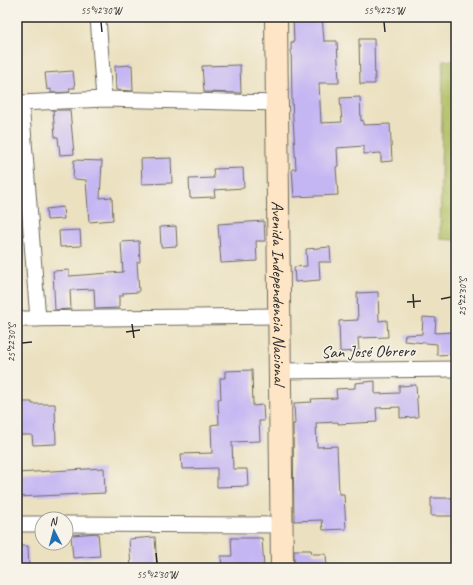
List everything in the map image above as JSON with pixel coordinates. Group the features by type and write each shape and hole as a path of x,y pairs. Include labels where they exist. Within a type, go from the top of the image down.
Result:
{"main road":[{"name":"Avenida Independencia Nacional","path":"276,17 282,568"}],"street":[{"path":"98,17 104,99"},
{"path":"38,319 21,103 104,99 277,103"},
{"path":"17,319 279,316"},
{"name":"San José Obrero","path":"280,371 456,369"},
{"path":"17,524 34,524"},
{"path":"74,524 282,525"}],"green space":[{"path":"443,60 456,61 456,240 440,239"}],"building":[{"path":"293,17 322,17 324,41 337,41 339,83 319,83 321,123 342,122 340,98 360,97 361,121 363,120 363,125 390,124 392,161 381,162 381,153 364,154 364,146 337,148 338,166 336,167 338,195 294,197 292,169 296,169 292,101 291,42 294,42"},
{"path":"359,39 374,39 375,84 360,84"},
{"path":"132,65 133,91 116,90 115,66"},
{"path":"240,65 241,93 204,92 202,66"},
{"path":"73,71 75,88 69,88 70,92 51,93 51,89 47,90 45,73"},
{"path":"53,110 70,110 74,154 60,155 58,137 55,137"},
{"path":"171,158 172,183 142,184 141,159"},
{"path":"74,160 102,161 100,198 112,197 113,220 89,222 86,180 73,179"},
{"path":"243,168 244,188 214,190 215,197 190,198 189,179 214,178 213,169"},
{"path":"63,207 64,219 47,220 46,209"},
{"path":"264,221 265,241 256,241 257,261 221,263 218,224"},
{"path":"176,226 177,246 161,247 160,227"},
{"path":"80,230 81,246 60,247 59,231"},
{"path":"139,241 140,262 137,262 139,292 123,293 123,296 119,296 119,308 95,309 94,289 70,290 71,309 55,310 53,271 69,270 69,276 123,272 121,242"},
{"path":"330,247 331,262 319,262 320,280 295,282 294,267 307,266 306,249"},
{"path":"378,292 379,321 387,320 388,337 358,338 359,351 340,352 339,321 358,320 357,293"},
{"path":"423,317 436,318 435,333 454,332 456,354 437,355 437,344 404,341 405,335 422,334"},
{"path":"252,370 253,406 263,405 264,421 259,421 260,441 232,442 233,469 247,469 248,486 217,487 217,468 182,469 181,454 212,453 211,425 219,424 218,399 221,399 220,378 225,378 225,371"},
{"path":"375,381 375,394 399,393 399,386 416,385 418,417 400,418 400,407 376,408 377,422 338,424 338,422 316,423 317,447 337,446 339,494 344,494 346,529 323,530 322,520 294,521 294,403 312,402 311,399 337,398 336,389 355,388 355,383"},
{"path":"17,402 32,402 32,404 55,404 56,444 33,445 32,435 17,435"},
{"path":"104,468 105,493 17,497 17,473"},
{"path":"431,498 456,498 456,516 431,516"},
{"path":"98,533 100,556 73,558 74,535"},
{"path":"155,537 157,566 131,568 129,539"},
{"path":"231,538 262,538 264,568 222,568 221,556 232,556"},
{"path":"17,546 28,546 29,568 17,568"},
{"path":"294,550 311,550 312,554 326,554 327,568 294,568"}]}
